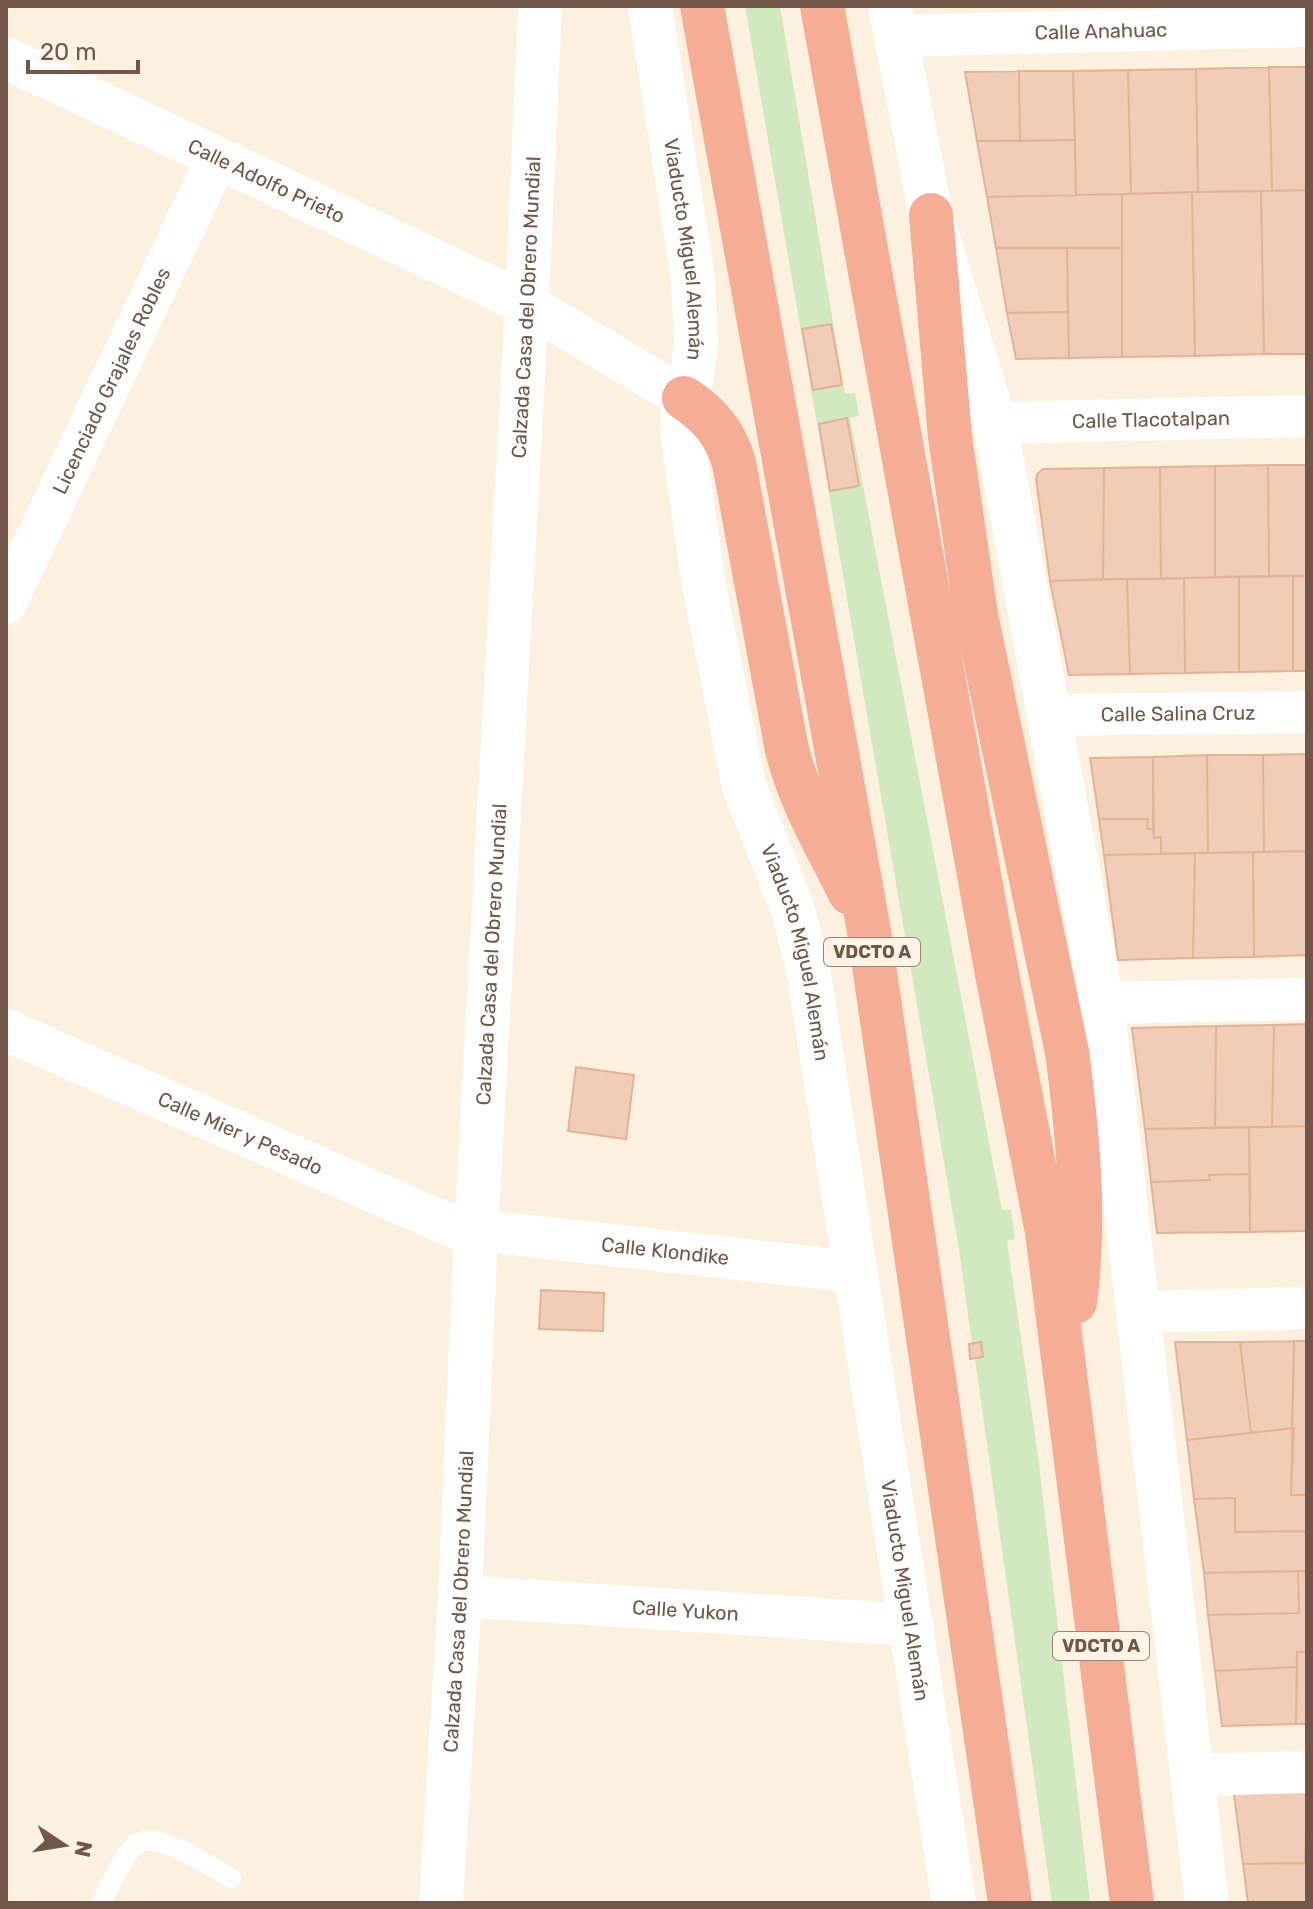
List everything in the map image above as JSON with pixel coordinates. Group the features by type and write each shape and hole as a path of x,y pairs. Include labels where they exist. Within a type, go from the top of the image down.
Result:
{"highway":[{"name":"VDCTO A","path":"702,6 869,931 1010,1903"},
{"name":"VDCTO A","path":"822,6 997,974 1047,1232 1132,1903"},
{"path":"931,215 950,437 969,573 1067,1052 1076,1121 1081,1195 1080,1242 1070,1340 1069,1389"},
{"path":"684,398 702,409 728,443 795,779 818,835 869,931"}],"main road":[{"name":"Calzada Casa del Obrero Mundial","path":"441,1903 460,1596 540,6"},
{"name":"Viaducto Miguel Alemán","path":"650,6 693,279 695,361 684,398 682,433 707,601 744,787 793,910 808,968 954,1903"},
{"path":"893,21 931,215 995,423 1102,1003 1207,1903"}],"street":[{"name":"Calle Anahuac","path":"893,21 1307,26"},
{"name":"Calle Adolfo Prieto","path":"6,58 527,304 684,398"},
{"name":"Licenciado Grajales Robles","path":"6,603 217,158"},
{"name":"Calle Tlacotalpan","path":"995,423 1307,416"},
{"name":"Calle Salina Cruz","path":"1048,715 1307,712"},
{"path":"1102,1003 1307,999"},
{"name":"Calle Mier y Pesado","path":"6,1030 456,1228 476,1232"},
{"name":"Calle Klondike","path":"476,1232 856,1272"},
{"path":"1138,1312 1307,1308"},
{"name":"Calle Yukon","path":"460,1596 913,1625"},
{"path":"1192,1775 1307,1772"}],"lane":[{"path":"101,1903 128,1854 137,1843 151,1840 164,1843 231,1878"}],"green space":[{"path":"745,6 780,6 845,394 855,393 859,416 850,418 1002,1210 1011,1210 1015,1239 1007,1241 1038,1456 1090,1903 1052,1903 975,1359 970,1359 969,1344 972,1343 959,1249"}],"building":[{"path":"1269,67 1272,191 1198,192 1196,69"},
{"path":"1269,67 1307,67 1307,190 1272,191"},
{"path":"1196,69 1198,192 1131,194 1128,70"},
{"path":"1128,70 1131,194 1076,195 1073,71"},
{"path":"1019,71 1073,71 1075,140 1020,141"},
{"path":"1019,71 1020,141 977,141 965,72"},
{"path":"1075,140 1076,195 987,197 977,141"},
{"path":"1307,190 1307,354 1264,354 1261,191"},
{"path":"1261,191 1264,354 1195,356 1192,192"},
{"path":"1192,192 1195,356 1122,357 1122,194"},
{"path":"1122,194 1122,248 996,248 987,197"},
{"path":"996,248 1067,248 1068,312 1007,313"},
{"path":"1067,248 1122,248 1122,357 1069,358"},
{"path":"1068,312 1069,358 1016,359 1007,313"},
{"path":"831,324 842,385 813,390 802,329"},
{"path":"847,418 859,486 830,491 819,424"},
{"path":"1268,465 1307,465 1307,576 1269,576"},
{"path":"1268,465 1269,576 1215,577 1215,466"},
{"path":"1215,466 1215,577 1161,579 1160,467"},
{"path":"1160,467 1161,579 1103,579 1104,468"},
{"path":"1104,468 1103,579 1050,581 1037,474 1043,469"},
{"path":"1293,576 1307,576 1307,671 1293,671"},
{"path":"1293,576 1293,671 1239,672 1239,577"},
{"path":"1239,577 1239,672 1185,673 1184,578"},
{"path":"1184,578 1185,673 1130,674 1127,579"},
{"path":"1127,579 1130,674 1069,675 1050,581"},
{"path":"1307,754 1307,851 1264,852 1263,755"},
{"path":"1207,755 1263,755 1264,852 1208,853"},
{"path":"1207,755 1208,853 1161,854 1161,837 1154,838 1153,757"},
{"path":"1153,757 1153,829 1147,829 1148,819 1099,819 1090,758"},
{"path":"1099,819 1148,819 1147,829 1153,829 1154,838 1161,837 1161,854 1104,855"},
{"path":"1307,851 1307,955 1254,957 1253,852"},
{"path":"1253,852 1254,957 1193,958 1195,853"},
{"path":"1195,853 1193,958 1118,960 1104,855"},
{"path":"1307,1024 1307,1126 1272,1127 1274,1025"},
{"path":"1274,1025 1272,1127 1215,1128 1216,1026"},
{"path":"1216,1026 1215,1128 1145,1129 1132,1028"},
{"path":"576,1067 634,1075 626,1139 568,1131"},
{"path":"1307,1126 1307,1231 1250,1232 1249,1127"},
{"path":"1249,1127 1250,1174 1209,1175 1210,1180 1151,1182 1145,1129"},
{"path":"1250,1174 1250,1232 1157,1233 1151,1182 1210,1180 1209,1175"},
{"path":"541,1290 604,1293 603,1331 539,1329"},
{"path":"1294,1341 1307,1341 1307,1495 1291,1495"},
{"path":"1294,1341 1292,1428 1251,1433 1240,1342"},
{"path":"981,1342 983,1357 970,1359 969,1344"},
{"path":"1175,1342 1240,1342 1251,1433 1187,1440"},
{"path":"1294,1428 1291,1495 1307,1495 1307,1531 1235,1532 1235,1498 1194,1499 1187,1440"},
{"path":"1235,1498 1235,1532 1307,1531 1307,1571 1204,1573 1194,1499"},
{"path":"1298,1571 1307,1571 1307,1652 1297,1652 1297,1667 1215,1671 1208,1615 1299,1613"},
{"path":"1298,1571 1299,1613 1208,1615 1204,1573"},
{"path":"1297,1652 1307,1652 1307,1724 1296,1724"},
{"path":"1297,1667 1296,1724 1222,1726 1215,1671"},
{"path":"1233,1787 1307,1787 1305,1863 1243,1864"},
{"path":"1307,1863 1307,1902 1248,1903 1243,1864"}]}
